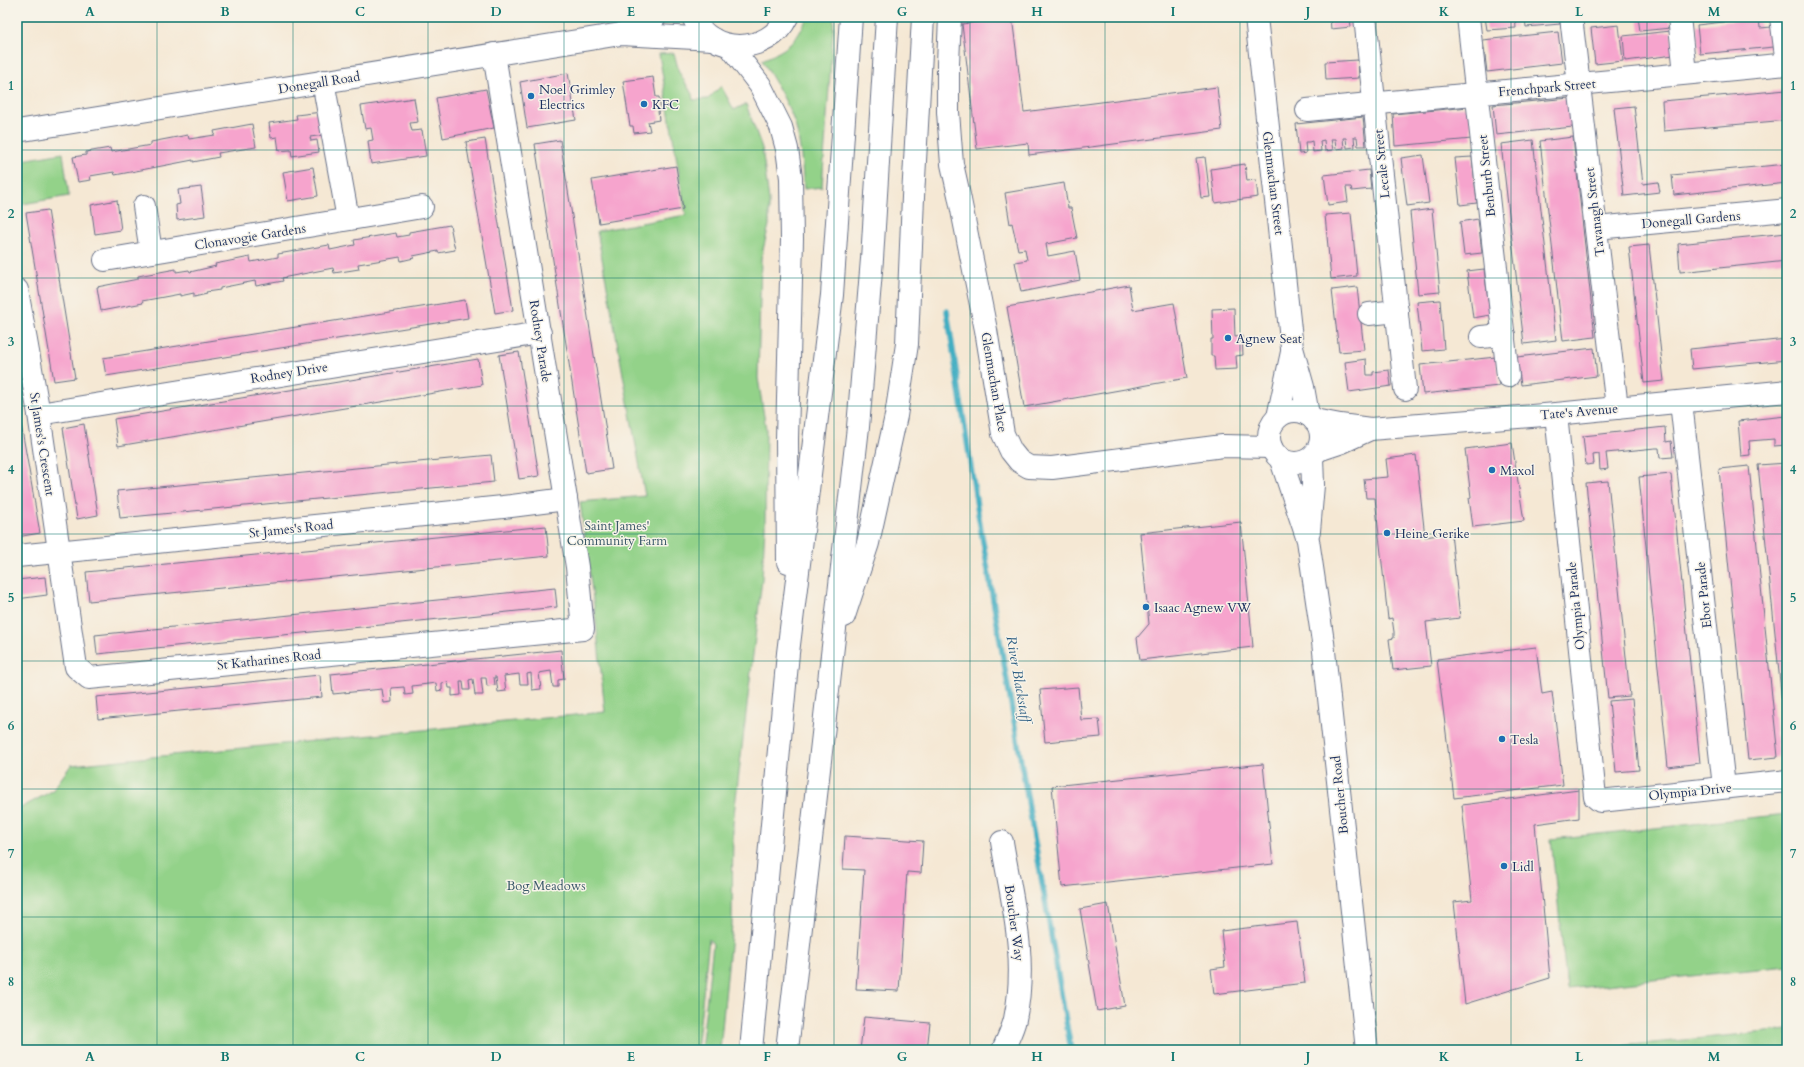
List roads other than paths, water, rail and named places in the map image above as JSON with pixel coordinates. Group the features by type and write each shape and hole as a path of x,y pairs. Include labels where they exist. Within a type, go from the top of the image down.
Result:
{"main road":[{"name":"Donegall Road","path":"621,34 655,17"},
{"path":"693,17 703,31 721,42 760,86 781,126 787,149 791,178 792,239 787,439 788,653"},
{"name":"Donegall Road","path":"17,131 621,34 721,42 748,46 762,42 776,32 787,17"},
{"path":"751,1050 788,653 832,295 851,17"},
{"path":"787,1050 861,389 872,259 887,17"},
{"path":"832,647 852,595 868,543 896,416 907,344 923,17"},
{"name":"Glenmachan Place","path":"950,17 948,104 952,164 986,330 1003,434 1011,451 1019,461 1029,467 1052,468 1226,446"},
{"name":"Glenmachan Street","path":"1256,17 1292,348 1311,417"},
{"name":"Lecale Street","path":"1366,17 1405,389"},
{"name":"Benburb Street","path":"1468,17 1508,376"},
{"name":"Tavanagh Street","path":"1571,17 1617,408"},
{"path":"1679,17 1685,74"},
{"path":"1781,17 1787,64"},
{"name":"Rodney Parade","path":"494,54 577,567 583,629"},
{"name":"Frenchpark Street","path":"1307,110 1787,64"},
{"path":"323,81 348,219"},
{"path":"144,206 151,252"},
{"name":"Clonavogie Gardens","path":"105,260 422,207"},
{"name":"Donegall Gardens","path":"1596,228 1787,210"},
{"name":"St James's Crescent","path":"17,290 39,414 59,551"},
{"path":"1370,314 1397,310"},
{"name":"Rodney Drive","path":"39,414 540,333"},
{"path":"1481,337 1504,335"},
{"name":"Glenmachan Street","path":"1275,421 1292,348"},
{"name":"Tate's Avenue","path":"1311,417 1340,426 1370,429 1556,414 1787,391"},
{"name":"Ebor Parade","path":"1683,402 1682,411 1724,787"},
{"path":"1292,411 1300,412 1311,417 1321,434 1321,443 1315,454 1306,461 1298,463 1289,463 1276,454 1226,446 1292,411"},
{"name":"Olympia Parade","path":"1556,414 1595,797"},
{"path":"1275,421 1269,431 1276,454"},
{"name":"Tate's Avenue","path":"1315,454 1370,429"},
{"name":"Boucher Road","path":"1276,454 1308,540 1323,642 1367,1050"},
{"name":"Boucher Road","path":"1308,540 1315,454"},
{"name":"St James's Road","path":"17,556 566,499"},
{"name":"St Katharines Road","path":"59,551 76,667 89,678 583,629"},
{"name":"Olympia Drive","path":"1595,797 1600,801 1787,781"},
{"name":"Boucher Way","path":"1002,842 1020,946 1021,982 1015,1020 1003,1050"}],"waterway":[{"name":"River Blackstaff","path":"947,311 978,513 1071,1050"}],"place":[{"name":"Noel Grimley Electrics","path":"531,96"},
{"name":"KFC","path":"644,104"},
{"name":"Agnew Seat","path":"1228,338"},
{"name":"Maxol","path":"1492,470"},
{"name":"Heine Gerike","path":"1387,533"},
{"name":"Isaac Agnew VW","path":"1146,607"},
{"name":"Tesla","path":"1502,739"},
{"name":"Lidl","path":"1504,866"}],"park label":[{"name":"Saint James' Community Farm","path":"617,532"},
{"name":"Bog Meadows","path":"546,885"}]}
